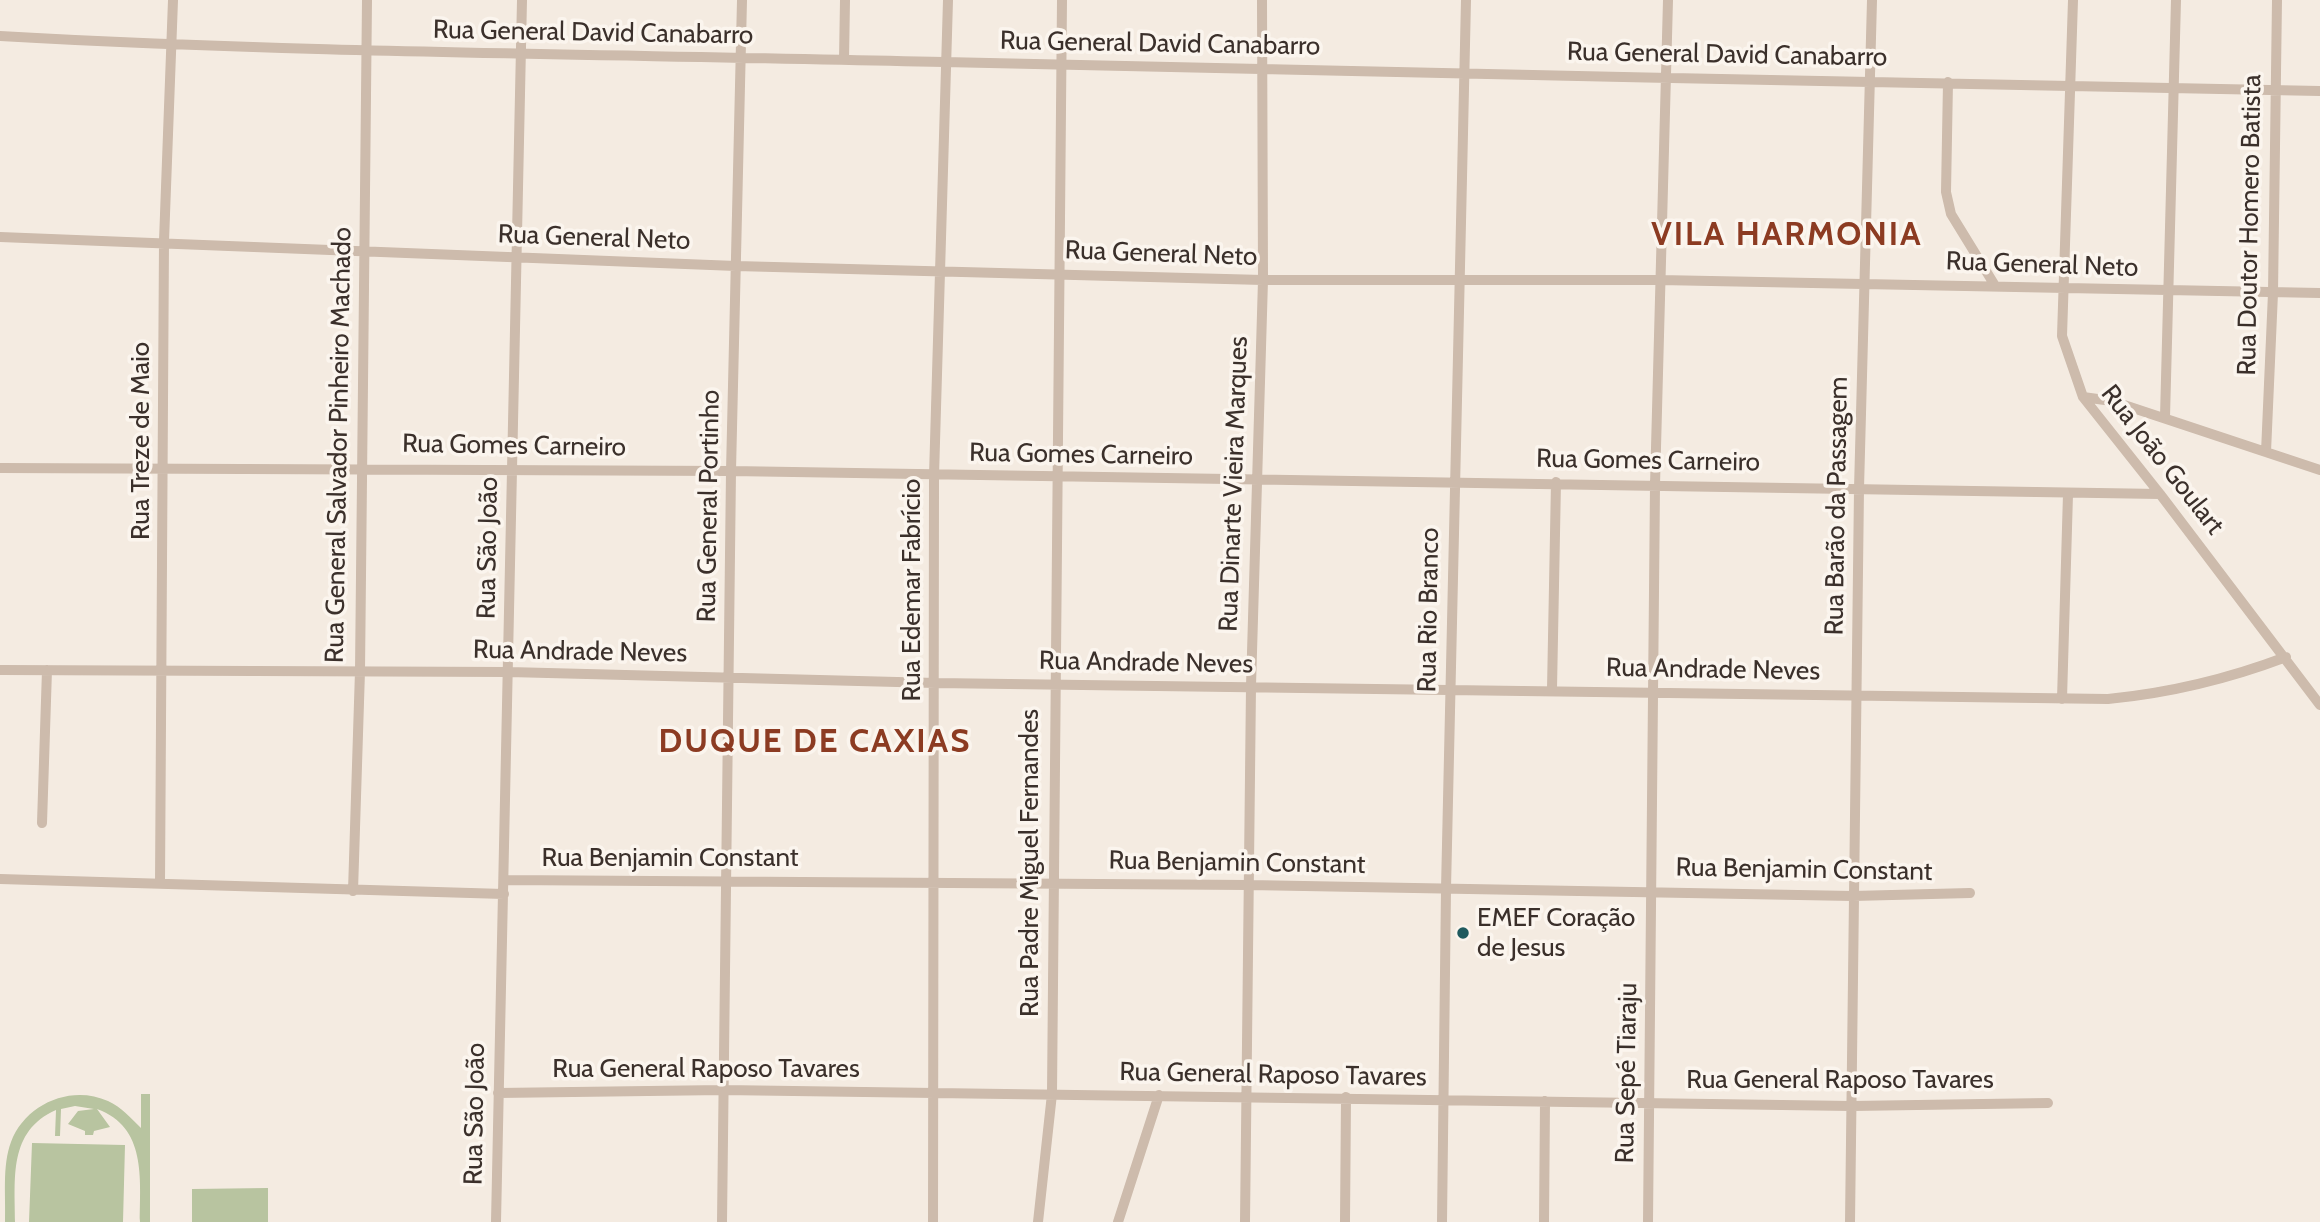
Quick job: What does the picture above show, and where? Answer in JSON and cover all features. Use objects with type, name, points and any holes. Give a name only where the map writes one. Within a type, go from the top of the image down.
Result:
[{"type":"street","name":"Rua Treze de Maio","points":[[160,882],[164,242],[173,0]]},
{"type":"street","name":"Rua General Salvador Pinheiro Machado","points":[[353,891],[359,671],[368,0]]},
{"type":"street","name":"Rua São João","points":[[496,1222],[522,0]]},
{"type":"street","name":"Rua General Portinho","points":[[722,1222],[725,880],[742,0]]},
{"type":"street","points":[[844,60],[845,0]]},
{"type":"street","name":"Rua Edemar Fabrício","points":[[933,1222],[936,683],[934,476],[948,0]]},
{"type":"street","name":"Rua Padre Miguel Fernandes","points":[[1038,1222],[1052,1094],[1062,0]]},
{"type":"street","name":"Rua Dinarte Vieira Marques","points":[[1245,1222],[1251,687],[1263,280],[1262,0]]},
{"type":"street","name":"Rua Rio Branco","points":[[1442,1222],[1446,889],[1466,0]]},
{"type":"street","name":"Rua Sepé Tiaraju","points":[[1647,1222],[1655,485],[1668,0]]},
{"type":"street","name":"Rua Barão da Passagem","points":[[1850,1222],[1859,489],[1872,0]]},
{"type":"street","name":"Rua João Goulart","points":[[2073,0],[2062,336],[2083,397],[2286,657],[2320,705]]},
{"type":"street","points":[[2165,417],[2176,0]]},
{"type":"street","name":"Rua Doutor Homero Batista","points":[[2266,452],[2273,293],[2277,0]]},
{"type":"street","name":"Rua General David Canabarro","points":[[0,36],[172,46],[520,56],[1262,68],[2320,91]]},
{"type":"street","points":[[1948,82],[1946,192],[1951,214],[1994,284]]},
{"type":"street","name":"Rua General Neto","points":[[0,237],[736,267],[1263,280],[1660,280],[1994,284],[2170,292],[2320,293]]},
{"type":"street","points":[[2083,397],[2112,401],[2165,417],[2320,470]]},
{"type":"street","name":"Rua Gomes Carneiro","points":[[0,468],[164,470],[362,467],[732,471],[1257,481],[1456,480],[2160,494]]},
{"type":"street","points":[[1552,689],[1556,482]]},
{"type":"street","points":[[2062,699],[2068,494]]},
{"type":"street","name":"Rua Andrade Neves","points":[[0,670],[509,672],[936,683],[1552,689],[2062,699],[2152,695],[2211,683],[2286,657]]},
{"type":"street","points":[[42,823],[47,670]]},
{"type":"street","points":[[0,880],[160,882],[353,891],[504,894]]},
{"type":"street","name":"Rua Benjamin Constant","points":[[504,880],[1249,885],[1652,890],[1853,896],[1970,893]]},
{"type":"street","name":"Rua General Raposo Tavares","points":[[498,1093],[723,1090],[1852,1106],[2048,1103]]},
{"type":"street","points":[[1118,1222],[1159,1096]]},
{"type":"street","points":[[1345,1222],[1346,1097]]},
{"type":"street","points":[[1544,1222],[1545,1101]]},
{"type":"green space","points":[[141,1094],[150,1094],[150,1222],[140,1222],[140,1172],[133,1141],[125,1128],[113,1117],[97,1109],[110,1127],[94,1131],[93,1135],[85,1135],[85,1131],[68,1124],[78,1111],[94,1109],[75,1106],[61,1109],[60,1136],[55,1136],[56,1110],[40,1119],[29,1130],[22,1143],[15,1173],[15,1222],[5,1222],[5,1171],[8,1151],[27,1117],[38,1108],[65,1096],[94,1096],[113,1103],[141,1128]]},
{"type":"green space","points":[[32,1143],[125,1145],[123,1222],[29,1222]]},
{"type":"green space","points":[[268,1188],[268,1222],[192,1222],[192,1189]]},
{"type":"place","name":"EMEF Coração de Jesus","points":[[1463,933]]},
{"type":"district","name":"VILA HARMONIA","points":[[1787,235]]},
{"type":"district","name":"DUQUE DE CAXIAS","points":[[815,742]]}]
